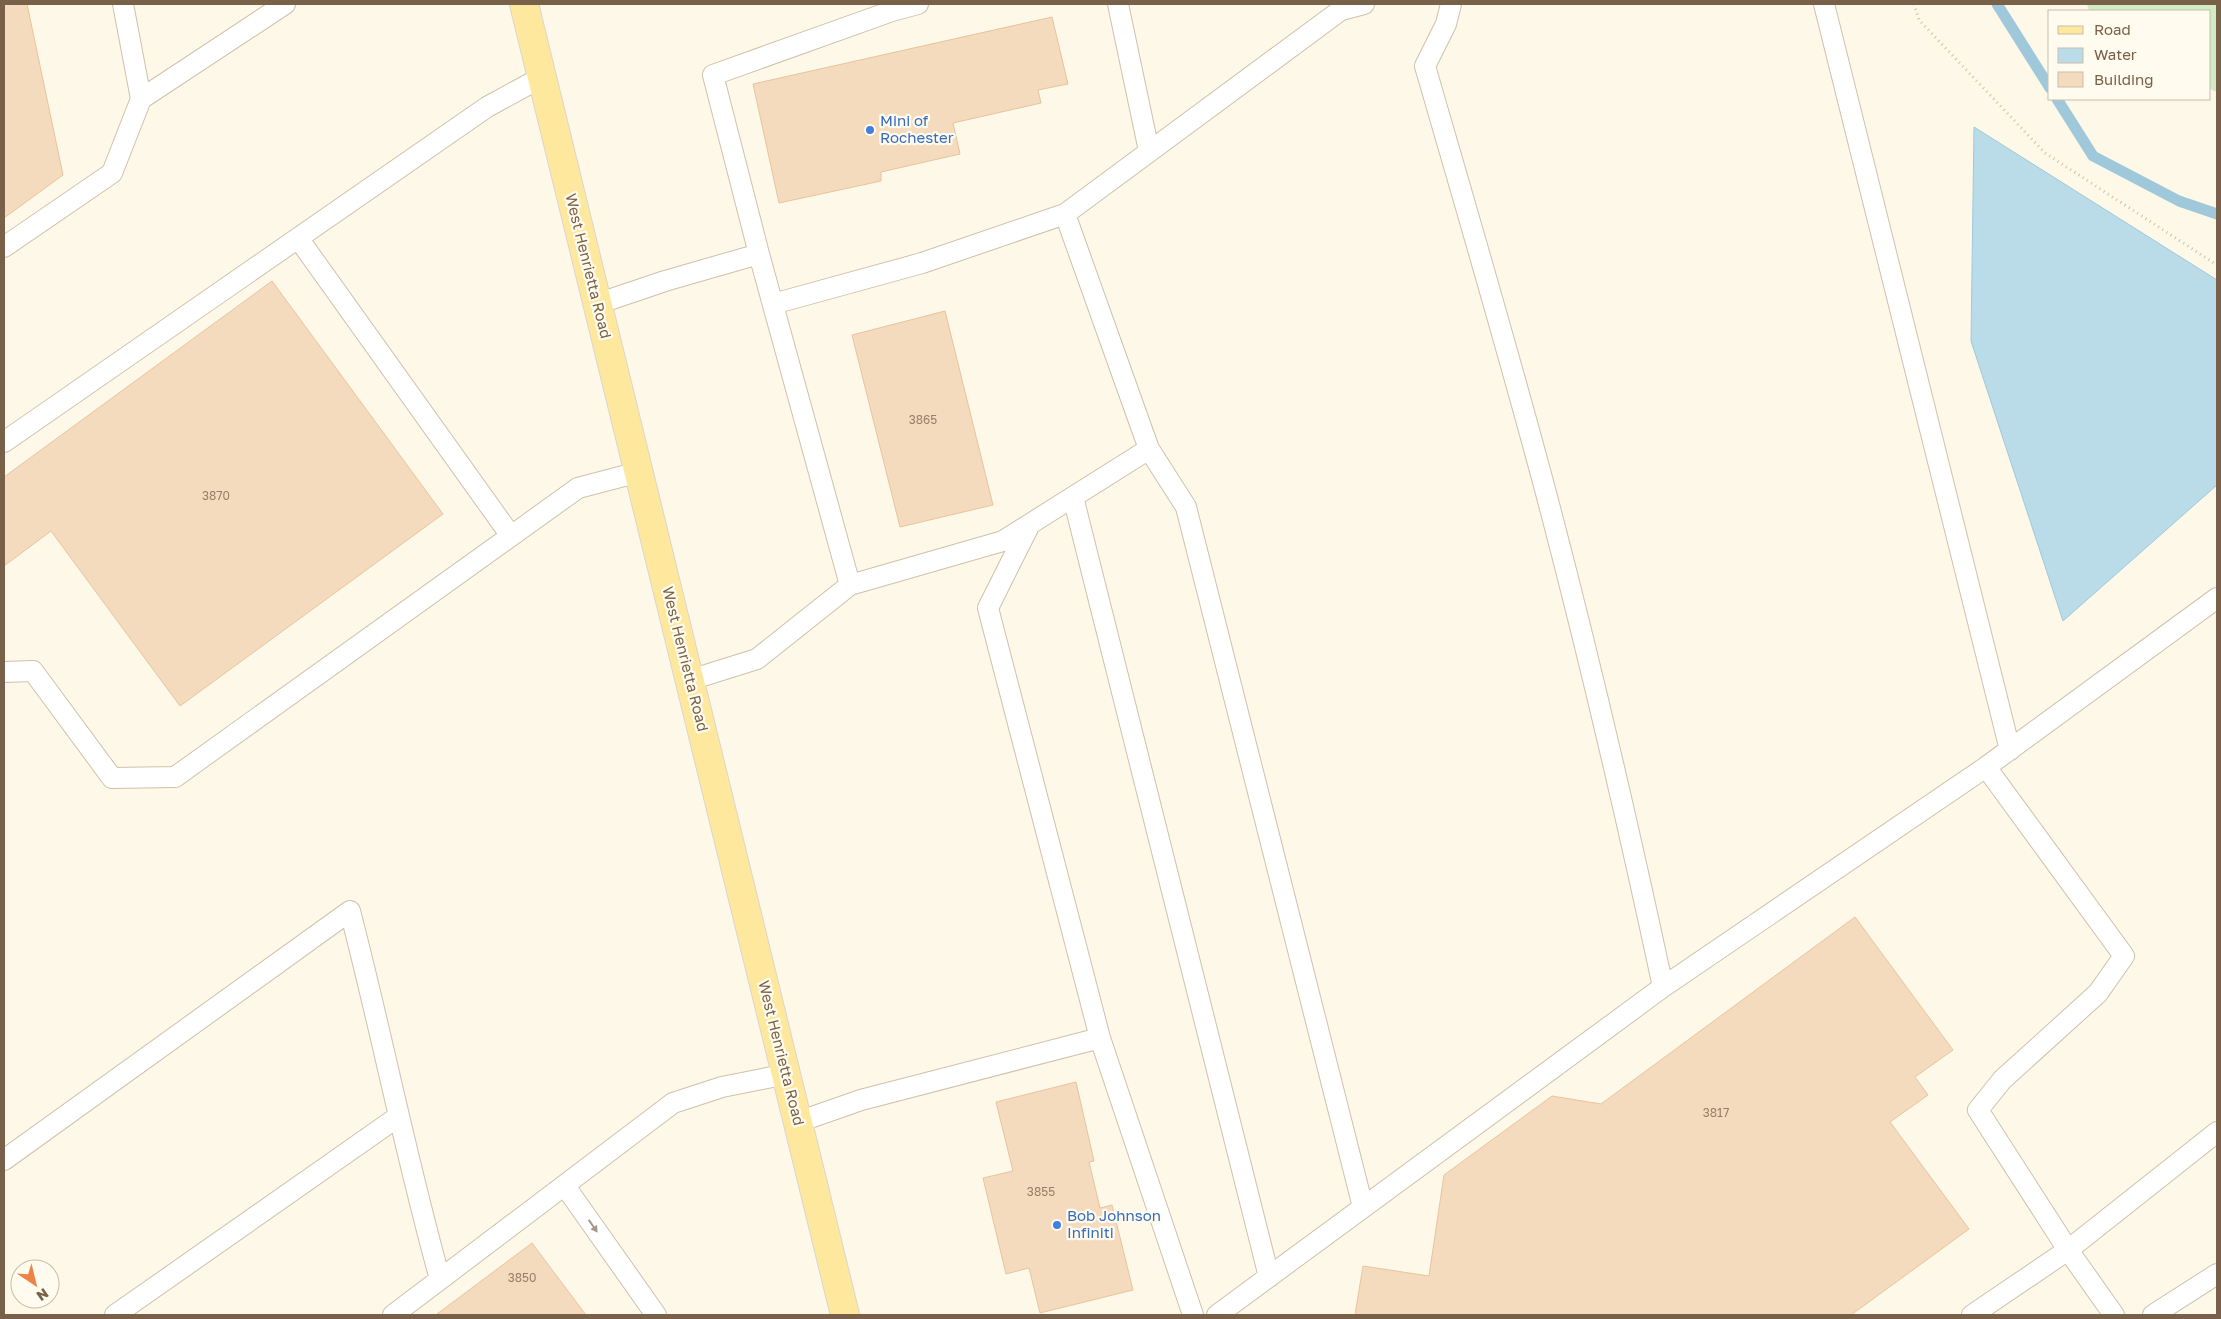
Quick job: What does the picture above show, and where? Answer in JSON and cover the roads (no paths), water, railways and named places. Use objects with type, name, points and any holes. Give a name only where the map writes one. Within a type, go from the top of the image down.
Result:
[{"type":"main road","name":"West Henrietta Road","points":[[524,4],[845,1315]]},
{"type":"lane","points":[[4,247],[112,173],[141,99],[124,4]]},
{"type":"lane","points":[[141,99],[285,4]]},
{"type":"lane","points":[[850,585],[759,254],[713,75],[882,14],[918,4]]},
{"type":"lane","points":[[1118,4],[1149,151]]},
{"type":"lane","points":[[773,304],[922,263],[1066,214],[1341,10],[1364,4]]},
{"type":"lane","points":[[1451,4],[1446,24],[1425,66],[1498,319],[1551,513],[1634,849],[1663,987]]},
{"type":"lane","points":[[1824,4],[2010,750]]},
{"type":"lane","points":[[4,442],[487,106],[542,77]]},
{"type":"lane","points":[[1066,214],[1148,449],[1186,507],[1363,1207]]},
{"type":"lane","points":[[298,238],[511,536]]},
{"type":"lane","points":[[597,304],[665,281],[759,254]]},
{"type":"lane","points":[[690,680],[757,659],[850,585],[1004,541],[1148,449]]},
{"type":"lane","points":[[4,672],[33,672],[112,778],[175,777],[578,488],[639,472]]},
{"type":"lane","points":[[1073,497],[1269,1277]]},
{"type":"lane","points":[[1030,524],[988,608],[1100,1038],[1193,1315]]},
{"type":"lane","points":[[1217,1315],[1663,987],[1986,767],[2217,598]]},
{"type":"lane","points":[[1986,767],[2124,956],[2098,993],[2002,1080],[1978,1110],[2068,1250],[2114,1315]]},
{"type":"lane","points":[[4,1160],[350,911],[374,1002],[422,1213],[440,1279]]},
{"type":"lane","points":[[798,1122],[861,1100],[1100,1038]]},
{"type":"lane","points":[[393,1315],[673,1103],[722,1087],[786,1074]]},
{"type":"lane","points":[[115,1315],[399,1116]]},
{"type":"lane","points":[[1972,1315],[2068,1250],[2217,1132]]},
{"type":"lane","points":[[565,1186],[656,1315]]},
{"type":"lane","points":[[2153,1315],[2217,1274]]},
{"type":"water","points":[[1974,127],[2217,280],[2217,485],[2063,621],[1971,341]]},
{"type":"waterway","points":[[1997,4],[2048,85]]},
{"type":"waterway","points":[[2058,100],[2093,156],[2179,201],[2217,214]]},
{"type":"place","name":"Mini of Rochester","points":[[870,130]]},
{"type":"place","name":"Bob Johnson Infiniti","points":[[1057,1225]]}]
